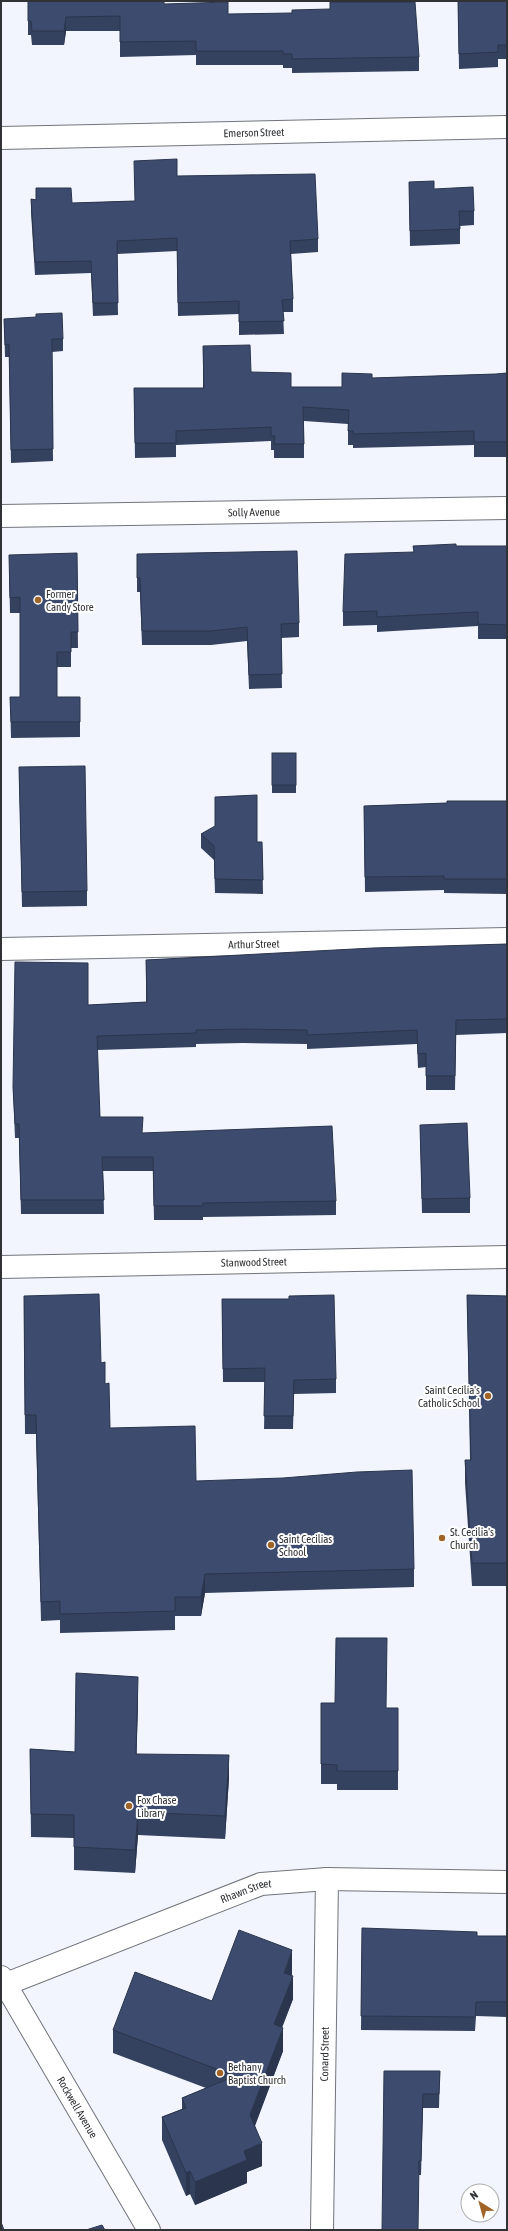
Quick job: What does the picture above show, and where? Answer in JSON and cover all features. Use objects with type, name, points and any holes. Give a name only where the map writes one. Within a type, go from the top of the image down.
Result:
[{"type":"street","name":"Emerson Street","points":[[1,138],[507,127]]},
{"type":"street","name":"Solly Avenue","points":[[1,516],[507,508]]},
{"type":"street","name":"Arthur Street","points":[[1,949],[507,939]]},
{"type":"street","name":"Stanwood Street","points":[[1,1267],[507,1257]]},
{"type":"street","name":"Rhawn Street","points":[[2,1983],[261,1884],[327,1879],[507,1882]]},
{"type":"street","name":"Conard Street","points":[[322,2230],[327,1879]]},
{"type":"street","name":"Rockwell Avenue","points":[[2,1983],[149,2230]]},
{"type":"building","points":[[28,1],[164,1],[164,4],[228,2],[228,14],[292,13],[292,10],[330,9],[330,2],[415,2],[419,57],[292,59],[292,54],[283,54],[283,51],[196,51],[196,41],[120,42],[120,16],[66,17],[64,31],[32,31],[31,21],[28,21]]},
{"type":"building","points":[[458,1],[507,1],[507,45],[498,45],[498,52],[459,54]]},
{"type":"building","points":[[177,159],[177,176],[315,174],[318,239],[290,241],[293,299],[282,300],[284,321],[239,322],[239,301],[178,303],[177,238],[117,241],[118,303],[93,303],[91,261],[35,262],[31,199],[36,200],[36,188],[71,188],[72,203],[135,201],[134,161]]},
{"type":"building","points":[[434,181],[434,189],[473,187],[474,211],[459,211],[460,229],[410,231],[409,182]]},
{"type":"building","points":[[62,313],[63,339],[52,339],[53,449],[11,450],[9,344],[5,345],[4,319],[36,317],[36,314]]},
{"type":"building","points":[[250,345],[251,372],[291,373],[291,387],[342,387],[342,373],[372,374],[372,378],[507,373],[507,442],[474,442],[474,431],[353,434],[353,431],[348,431],[349,410],[303,407],[304,444],[274,444],[275,436],[271,436],[271,427],[176,431],[176,443],[135,443],[134,388],[204,388],[203,346]]},
{"type":"building","points":[[456,544],[456,546],[507,546],[507,625],[478,624],[478,612],[377,617],[377,611],[343,612],[345,554],[414,552],[413,546]]},
{"type":"building","points":[[297,551],[299,623],[281,624],[282,674],[249,675],[247,627],[211,631],[142,631],[140,578],[137,578],[137,554]]},
{"type":"building","points":[[77,553],[78,632],[71,632],[71,652],[57,652],[57,697],[80,697],[80,722],[11,722],[10,697],[20,697],[20,597],[10,598],[9,555]]},
{"type":"building","points":[[272,753],[296,753],[296,785],[272,785]]},
{"type":"building","points":[[85,766],[87,891],[22,892],[19,767]]},
{"type":"building","points":[[257,795],[257,842],[262,842],[263,880],[215,879],[214,846],[201,834],[215,826],[215,797]]},
{"type":"building","points":[[447,801],[507,801],[507,879],[444,879],[444,876],[365,877],[364,806],[447,803]]},
{"type":"building","points":[[507,944],[507,1019],[456,1020],[455,1076],[426,1076],[426,1053],[418,1054],[417,1030],[307,1035],[307,1030],[243,1029],[196,1030],[196,1033],[97,1036],[100,1117],[143,1117],[142,1133],[332,1126],[336,1201],[203,1203],[203,1206],[154,1206],[153,1157],[102,1157],[104,1200],[21,1200],[19,1124],[15,1124],[13,1087],[15,962],[88,963],[88,1005],[147,1002],[146,960],[373,948]]},
{"type":"building","points":[[467,1123],[470,1198],[422,1199],[420,1125]]},
{"type":"building","points":[[99,1294],[101,1363],[105,1362],[105,1384],[109,1383],[110,1428],[195,1426],[196,1481],[283,1478],[357,1472],[412,1470],[414,1569],[205,1574],[201,1597],[175,1597],[175,1611],[60,1614],[60,1601],[41,1602],[36,1415],[25,1415],[24,1296]]},
{"type":"building","points":[[334,1295],[336,1379],[294,1380],[293,1416],[264,1416],[265,1368],[223,1369],[222,1299],[289,1299],[289,1296]]},
{"type":"building","name":"Saint Cecilia's Catholic School","points":[[467,1295],[507,1296],[507,1563],[472,1563],[465,1460],[471,1460]]},
{"type":"building","points":[[336,1638],[387,1638],[386,1708],[398,1708],[398,1771],[337,1771],[337,1765],[321,1764],[321,1703],[335,1703]]},
{"type":"building","name":"Fox Chase Library","points":[[76,1673],[138,1677],[136,1754],[229,1755],[225,1816],[138,1812],[135,1850],[74,1847],[74,1815],[31,1814],[30,1749],[75,1752]]},
{"type":"building","points":[[362,1928],[477,1932],[477,1936],[507,1936],[507,2002],[476,2002],[475,2017],[361,2016]]},
{"type":"building","name":"Bethany Baptist Church","points":[[239,1930],[292,1950],[284,1973],[293,1976],[274,2024],[283,2028],[250,2115],[262,2143],[244,2151],[247,2160],[195,2182],[190,2171],[186,2173],[162,2117],[186,2108],[182,2098],[235,2076],[113,2030],[135,1972],[212,2001]]},
{"type":"building","points":[[384,2071],[440,2071],[439,2094],[423,2094],[421,2161],[419,2161],[418,2230],[382,2230]]},
{"type":"building","points":[[1,2222],[4,2230],[1,2230]]},
{"type":"building","points":[[102,2225],[105,2230],[86,2230]]},
{"type":"place","name":"Former Candy Store","points":[[38,600]]},
{"type":"place","name":"Saint Cecilia's Catholic School","points":[[488,1396]]},
{"type":"place","name":"St. Cecilia's Church","points":[[442,1538]]},
{"type":"place","name":"Saint Cecilias School","points":[[271,1545]]},
{"type":"place","name":"Fox Chase Library","points":[[129,1806]]},
{"type":"place","name":"Bethany Baptist Church","points":[[220,2073]]}]
